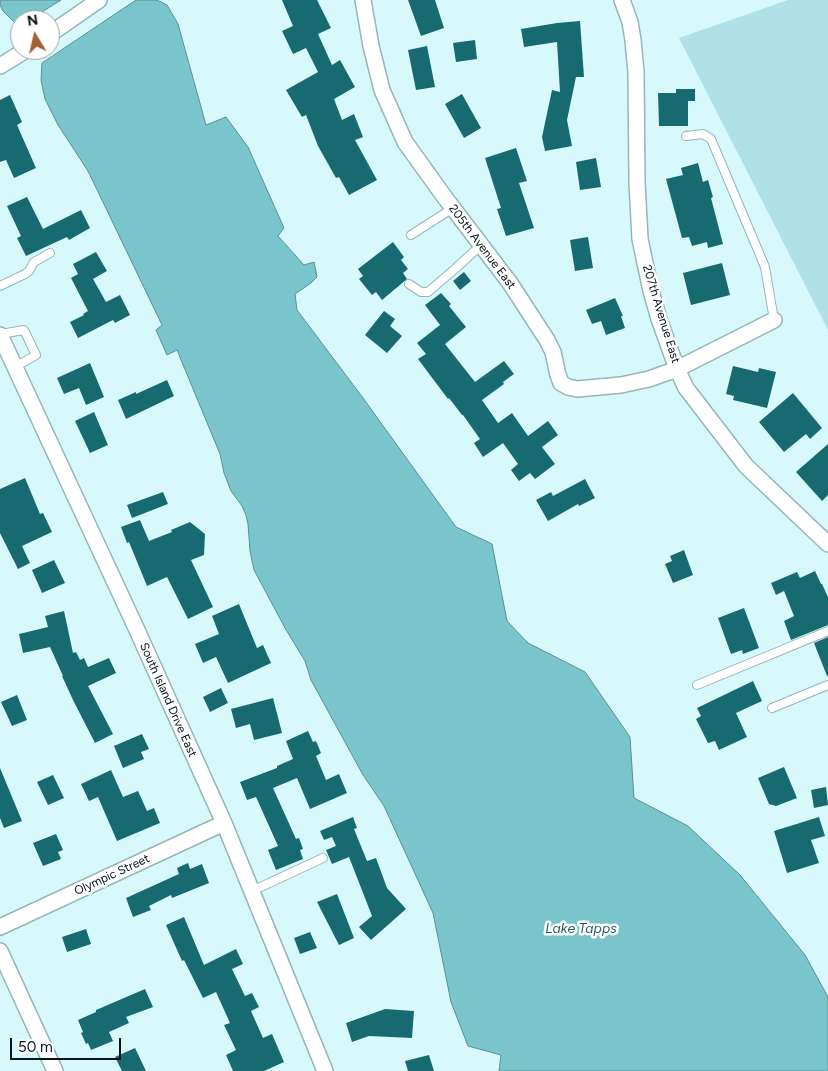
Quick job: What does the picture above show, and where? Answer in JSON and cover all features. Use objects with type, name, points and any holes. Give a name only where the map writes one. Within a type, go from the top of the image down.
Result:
[{"type":"street","points":[[60,27],[99,0]]},
{"type":"street","name":"205th Avenue East","points":[[363,0],[371,46],[382,90],[405,142],[510,283],[548,340],[561,383],[577,389],[621,385],[649,379],[677,369]]},
{"type":"street","name":"207th Avenue East","points":[[622,0],[630,22],[636,72],[636,182],[640,239],[651,291],[677,369],[686,388],[746,466],[828,544]]},
{"type":"street","points":[[677,369],[774,320]]},
{"type":"street","name":"South Island Drive East","points":[[0,335],[224,823],[325,1071]]},
{"type":"street","name":"Olympic Street","points":[[0,927],[224,823]]},
{"type":"street","points":[[0,951],[54,1071]]},
{"type":"lane","points":[[686,136],[703,134],[711,139],[766,267],[774,320]]},
{"type":"lane","points":[[411,234],[453,208]]},
{"type":"lane","points":[[409,284],[421,292],[428,292],[481,245]]},
{"type":"lane","points":[[0,286],[25,274],[34,262],[50,253]]},
{"type":"lane","points":[[0,335],[24,330],[36,355],[15,367]]},
{"type":"lane","points":[[697,685],[828,631]]},
{"type":"lane","points":[[772,708],[828,685]]},
{"type":"lane","points":[[252,891],[323,858]]},
{"type":"shaded area","points":[[788,0],[828,0],[828,330],[679,38]]},
{"type":"water","points":[[0,0],[61,0],[45,10],[10,10],[10,18],[0,5]]},
{"type":"water","name":"Lake Tapps","points":[[136,0],[157,0],[167,5],[178,24],[206,125],[226,117],[248,147],[284,228],[278,236],[304,265],[314,262],[317,277],[295,294],[297,310],[456,527],[492,544],[507,621],[528,643],[585,672],[630,737],[634,798],[688,826],[740,875],[805,955],[828,997],[828,1071],[499,1071],[501,1055],[468,1046],[451,1002],[433,913],[384,806],[363,775],[311,680],[305,661],[254,570],[246,515],[231,491],[224,473],[220,454],[177,350],[167,355],[156,330],[162,325],[88,171],[58,125],[45,99],[41,80],[42,63],[46,60],[60,60],[60,51]]},
{"type":"building","points":[[282,0],[317,0],[331,28],[318,34],[332,65],[340,60],[355,87],[334,99],[342,120],[354,114],[363,137],[355,140],[377,180],[349,195],[339,177],[336,178],[318,146],[306,115],[302,117],[286,90],[318,72],[306,48],[293,54],[282,31],[293,26]]},
{"type":"building","points":[[408,0],[435,0],[444,28],[421,36]]},
{"type":"building","points":[[580,21],[584,77],[576,77],[567,120],[572,146],[545,151],[542,137],[552,90],[560,92],[557,42],[524,47],[521,29]]},
{"type":"building","points":[[475,40],[477,59],[456,62],[453,43]]},
{"type":"building","points":[[427,46],[435,87],[416,90],[408,50]]},
{"type":"building","points":[[676,89],[695,89],[695,101],[688,101],[688,126],[659,126],[658,93],[676,93]]},
{"type":"building","points":[[462,94],[481,128],[464,138],[445,104]]},
{"type":"building","points":[[10,95],[22,122],[17,125],[36,168],[14,178],[6,160],[0,162],[0,100]]},
{"type":"building","points":[[516,148],[527,181],[519,183],[534,228],[506,236],[497,209],[501,208],[485,158]]},
{"type":"building","points":[[596,158],[601,187],[580,190],[576,162]]},
{"type":"building","points":[[698,163],[703,182],[708,180],[723,244],[708,248],[707,242],[692,246],[689,237],[682,238],[666,179],[683,175],[681,168]]},
{"type":"building","points":[[27,197],[43,229],[81,210],[90,228],[69,240],[67,237],[26,256],[17,238],[21,236],[7,206]]},
{"type":"building","points":[[588,237],[593,268],[575,271],[570,240]]},
{"type":"building","points":[[393,242],[404,257],[401,260],[408,269],[403,273],[407,279],[382,300],[376,292],[372,295],[359,279],[363,276],[358,269]]},
{"type":"building","points":[[96,252],[107,271],[93,279],[106,302],[120,295],[130,315],[115,323],[113,320],[78,338],[70,322],[88,311],[71,278],[78,274],[73,264]]},
{"type":"building","points":[[722,263],[730,295],[691,305],[683,273]]},
{"type":"building","points":[[464,272],[471,281],[460,290],[453,281]]},
{"type":"building","points":[[441,293],[451,304],[449,306],[466,327],[445,344],[475,382],[504,361],[514,374],[482,400],[498,423],[512,413],[528,436],[548,421],[558,435],[542,447],[555,464],[535,479],[530,473],[519,481],[511,470],[518,464],[503,443],[483,457],[474,443],[480,439],[418,359],[426,354],[417,343],[440,325],[425,305]]},
{"type":"building","points":[[615,298],[623,316],[621,316],[625,328],[606,335],[601,321],[592,324],[586,310]]},
{"type":"building","points":[[384,311],[395,319],[390,326],[402,336],[387,353],[365,335]]},
{"type":"building","points":[[90,363],[104,397],[86,405],[79,388],[64,394],[57,378]]},
{"type":"building","points":[[733,366],[758,372],[759,368],[776,372],[767,408],[733,400],[734,396],[726,394]]},
{"type":"building","points":[[167,380],[174,396],[126,419],[118,400]]},
{"type":"building","points":[[793,393],[822,428],[810,439],[806,434],[784,452],[759,422]]},
{"type":"building","points":[[94,412],[108,445],[90,453],[75,421]]},
{"type":"building","points":[[828,444],[828,495],[822,501],[796,472]]},
{"type":"building","points":[[25,478],[40,514],[43,513],[52,532],[22,546],[30,563],[18,569],[0,533],[0,489]]},
{"type":"building","points":[[585,479],[595,498],[579,506],[578,504],[548,521],[536,500],[551,492],[553,496]]},
{"type":"building","points":[[163,492],[168,504],[132,518],[127,505]]},
{"type":"building","points":[[140,520],[149,541],[172,532],[171,530],[190,522],[205,534],[204,555],[191,560],[213,607],[188,619],[167,577],[147,586],[121,527]]},
{"type":"building","points":[[684,550],[693,575],[673,583],[665,564],[672,561],[670,556]]},
{"type":"building","points":[[54,560],[65,583],[42,593],[32,570]]},
{"type":"building","points":[[815,571],[828,597],[828,625],[791,640],[784,621],[794,616],[784,591],[776,595],[771,583],[797,572],[800,578]]},
{"type":"building","points":[[239,604],[257,648],[263,645],[271,663],[228,683],[216,657],[203,663],[195,644],[219,634],[212,616]]},
{"type":"building","points":[[744,608],[759,648],[743,654],[742,650],[731,654],[718,618]]},
{"type":"building","points":[[64,611],[73,653],[76,652],[80,660],[84,658],[88,667],[109,658],[116,673],[88,686],[113,734],[95,743],[73,700],[50,647],[23,653],[19,634],[48,627],[45,616]]},
{"type":"building","points":[[828,637],[828,676],[827,676],[814,643]]},
{"type":"building","points":[[753,681],[762,701],[736,713],[747,737],[719,750],[715,741],[708,743],[696,719],[701,716],[697,708]]},
{"type":"building","points":[[221,688],[228,703],[210,712],[203,697]]},
{"type":"building","points":[[17,695],[27,720],[12,726],[1,702]]},
{"type":"building","points":[[273,698],[282,733],[254,740],[250,724],[236,728],[231,709]]},
{"type":"building","points":[[308,731],[313,742],[316,741],[321,753],[316,756],[326,780],[339,774],[347,793],[310,809],[297,778],[273,788],[296,839],[299,838],[303,849],[300,850],[303,859],[276,870],[268,850],[278,846],[256,797],[247,800],[240,782],[277,768],[277,766],[293,759],[286,741]]},
{"type":"building","points":[[142,734],[149,749],[141,752],[144,759],[123,768],[114,746]]},
{"type":"building","points":[[784,767],[797,798],[776,806],[769,804],[758,778]]},
{"type":"building","points":[[0,768],[22,821],[4,828],[0,818]]},
{"type":"building","points":[[111,770],[123,797],[138,791],[147,811],[154,808],[160,823],[117,841],[98,797],[89,801],[81,784]]},
{"type":"building","points":[[53,775],[64,798],[48,805],[37,782]]},
{"type":"building","points":[[826,787],[828,805],[814,808],[811,790]]},
{"type":"building","points":[[353,817],[357,828],[354,829],[367,861],[376,858],[387,888],[406,909],[371,940],[359,927],[372,916],[349,857],[332,864],[326,850],[336,846],[332,837],[324,840],[320,831]]},
{"type":"building","points":[[819,817],[825,836],[811,840],[819,863],[787,873],[774,831]]},
{"type":"building","points":[[56,834],[63,850],[58,852],[61,859],[43,866],[33,843]]},
{"type":"building","points":[[188,863],[190,869],[202,864],[209,883],[172,898],[171,895],[149,906],[151,910],[133,917],[126,898],[179,874],[177,868]]},
{"type":"building","points":[[337,894],[354,938],[339,945],[317,902]]},
{"type":"building","points":[[184,917],[204,965],[236,949],[243,964],[232,969],[245,996],[252,993],[259,1007],[251,1011],[263,1038],[272,1034],[284,1062],[264,1071],[233,1071],[226,1055],[236,1050],[224,1025],[230,1023],[216,992],[203,998],[184,960],[182,961],[166,925]]},
{"type":"building","points":[[86,929],[91,944],[67,952],[62,937]]},
{"type":"building","points":[[310,932],[317,948],[300,954],[294,938]]},
{"type":"building","points":[[145,989],[153,1007],[126,1017],[129,1023],[109,1032],[113,1041],[91,1050],[81,1033],[83,1032],[78,1020],[96,1012],[96,1010]]},
{"type":"building","points":[[385,1009],[414,1011],[412,1038],[369,1036],[352,1042],[346,1023]]},
{"type":"building","points":[[135,1048],[146,1071],[122,1071],[115,1057]]},
{"type":"building","points":[[429,1055],[434,1071],[408,1071],[405,1061]]}]
